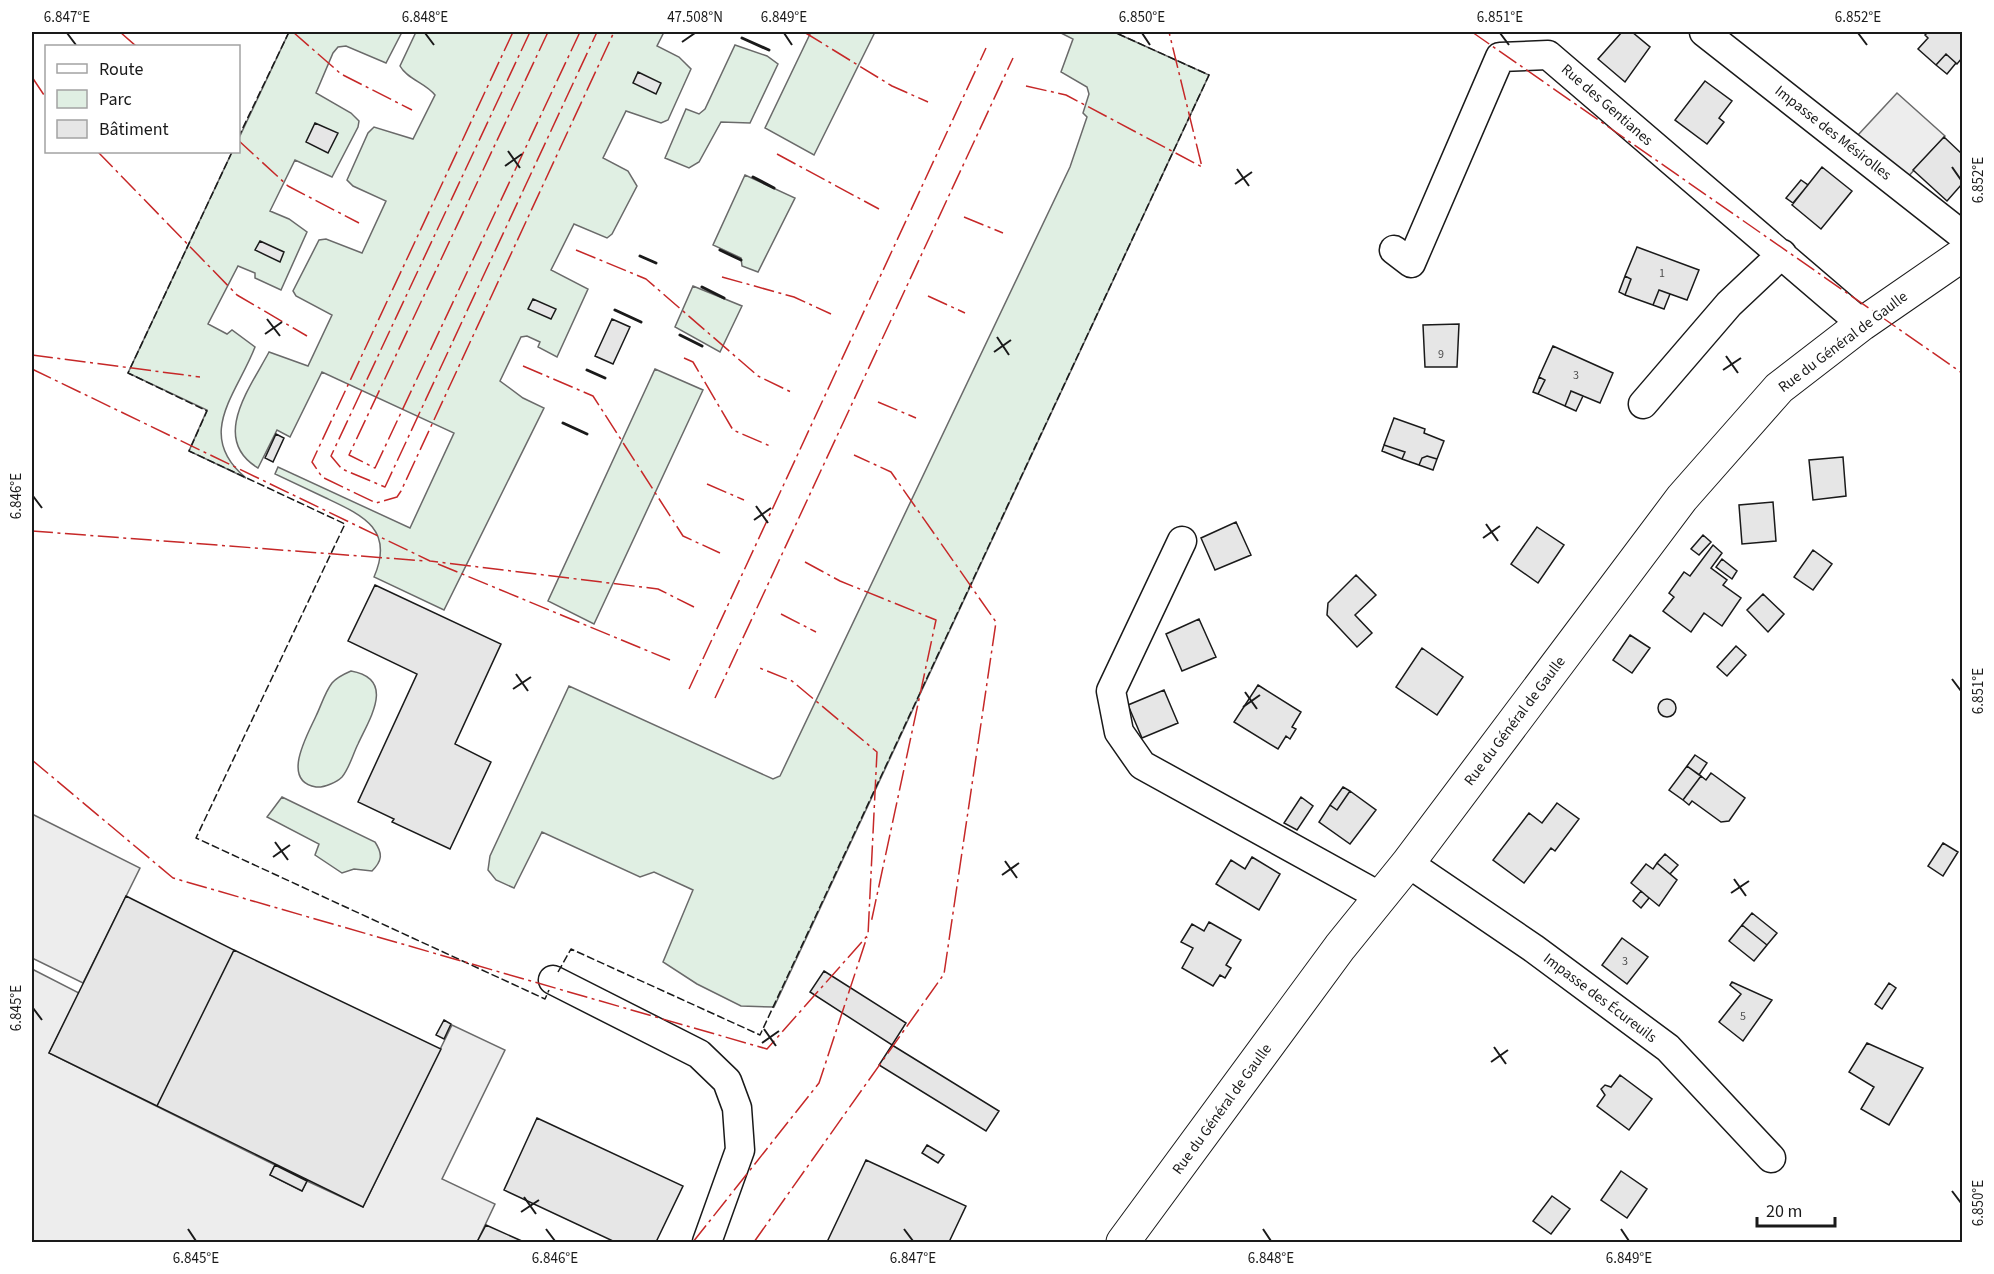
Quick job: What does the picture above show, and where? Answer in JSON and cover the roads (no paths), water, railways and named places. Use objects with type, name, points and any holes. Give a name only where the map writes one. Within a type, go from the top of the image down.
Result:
[{"type":"main road","name":"Rue du Général de Gaulle","points":[[1123,1242],[1340,947],[1408,863],[1682,498],[1779,388],[1862,324],[1962,255]]},
{"type":"street","name":"Impasse des Mésirolles","points":[[1704,32],[1962,235]]},
{"type":"street","name":"Rue des Gentianes","points":[[1394,250],[1411,263],[1500,57],[1548,55],[1862,324]]},
{"type":"street","points":[[1643,404],[1729,304],[1782,254]]},
{"type":"street","points":[[1182,542],[1111,691],[1119,732],[1142,765],[1381,897]]},
{"type":"street","name":"Impasse des Écureuils","points":[[1408,863],[1533,948],[1668,1048],[1771,1158]]},
{"type":"street","points":[[554,980],[699,1054],[727,1081],[737,1108],[740,1150],[707,1242]]}]
